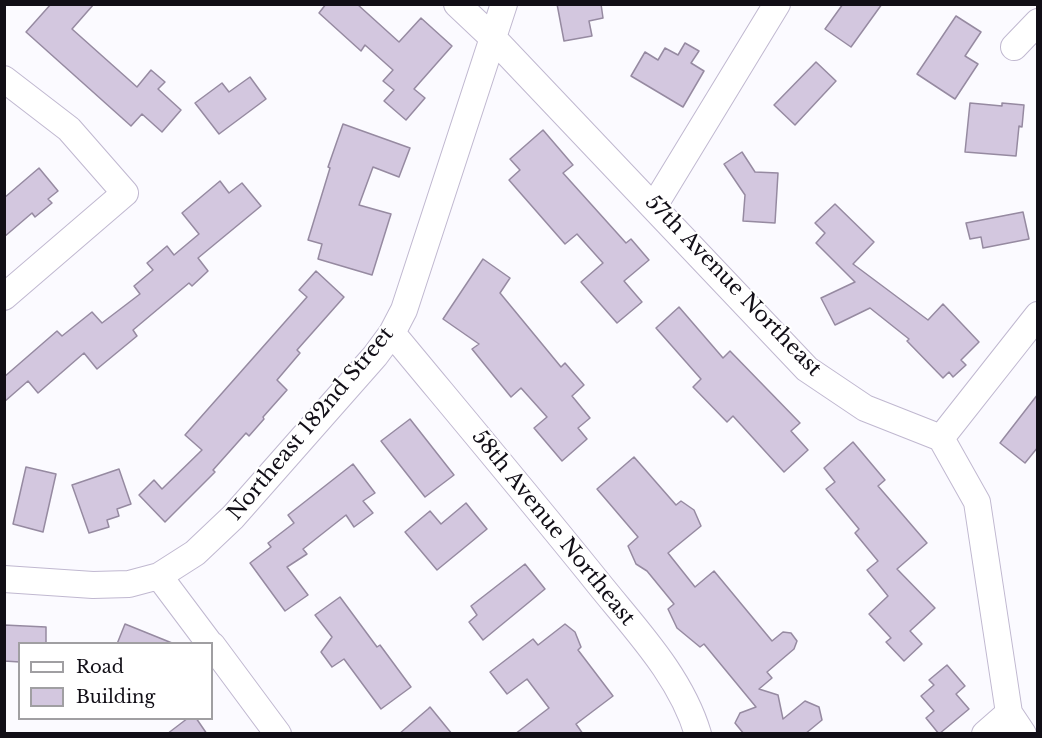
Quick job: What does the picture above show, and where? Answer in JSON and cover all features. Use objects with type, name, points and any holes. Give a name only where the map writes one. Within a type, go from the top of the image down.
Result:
[{"type":"street","name":"57th Avenue Northeast","points":[[457,4],[493,38],[807,369],[865,408],[941,438]]},
{"type":"street","name":"Northeast 182nd Street","points":[[4,579],[93,585],[129,584],[159,576],[195,553],[233,517],[375,356],[392,333],[407,300],[504,4]]},
{"type":"street","points":[[654,206],[777,4]]},
{"type":"street","points":[[1014,47],[1038,22]]},
{"type":"street","points":[[4,79],[69,129],[125,193],[4,297]]},
{"type":"street","points":[[985,734],[1016,723],[977,502],[941,438],[1038,315]]},
{"type":"street","name":"58th Avenue Northeast","points":[[392,333],[528,496],[665,668],[686,701],[698,734]]},
{"type":"street","points":[[159,576],[209,642]]},
{"type":"street","points":[[213,647],[278,734]]},
{"type":"building","points":[[51,4],[94,4],[72,29],[137,87],[151,70],[165,82],[158,89],[181,110],[162,132],[142,114],[131,126],[26,32]]},
{"type":"building","points":[[326,4],[357,4],[399,42],[421,18],[452,46],[414,89],[425,98],[406,120],[384,101],[394,90],[383,81],[393,70],[365,45],[361,51],[319,13]]},
{"type":"building","points":[[557,4],[601,4],[603,18],[589,21],[592,36],[564,41]]},
{"type":"building","points":[[843,4],[882,4],[851,47],[825,29]]},
{"type":"building","points":[[956,16],[981,32],[965,56],[978,64],[955,99],[917,74]]},
{"type":"building","points":[[685,43],[699,51],[691,63],[704,71],[683,107],[631,76],[645,52],[658,60],[665,48],[678,55]]},
{"type":"building","points":[[816,62],[836,81],[795,125],[774,105]]},
{"type":"building","points":[[250,77],[266,99],[219,134],[195,103],[222,83],[229,92]]},
{"type":"building","points":[[970,103],[1002,106],[1002,103],[1024,105],[1016,156],[965,152]]},
{"type":"building","points":[[343,124],[410,148],[399,177],[373,167],[359,205],[391,214],[372,275],[318,259],[322,244],[308,240],[330,168],[328,167]]},
{"type":"building","points":[[543,130],[573,165],[563,173],[626,243],[631,239],[649,260],[624,281],[642,302],[617,323],[581,282],[603,263],[577,234],[565,244],[509,180],[520,170],[510,159]]},
{"type":"building","points":[[742,152],[755,172],[778,173],[775,223],[743,221],[745,195],[724,164]]},
{"type":"building","points":[[39,168],[58,191],[48,199],[52,203],[35,217],[32,213],[4,237],[4,198]]},
{"type":"building","points":[[220,181],[229,193],[242,183],[261,206],[198,258],[208,271],[192,286],[189,283],[133,330],[137,336],[97,369],[84,353],[38,393],[28,381],[4,402],[4,377],[57,331],[62,336],[92,312],[102,323],[140,294],[134,286],[153,270],[147,263],[167,246],[174,255],[199,234],[182,213]]},
{"type":"building","points":[[835,204],[874,242],[853,264],[928,320],[943,304],[979,342],[961,360],[966,365],[953,377],[949,372],[943,378],[907,341],[909,339],[870,308],[835,325],[821,298],[855,282],[816,243],[825,233],[815,223]]},
{"type":"building","points":[[1023,212],[1029,239],[983,248],[981,237],[970,239],[966,223]]},
{"type":"building","points":[[483,259],[510,278],[500,293],[561,367],[565,363],[584,385],[572,396],[590,418],[578,428],[587,439],[562,461],[534,428],[547,417],[521,388],[511,397],[472,349],[479,344],[443,319]]},
{"type":"building","points":[[316,271],[344,297],[297,350],[300,353],[277,380],[287,390],[263,417],[264,419],[249,436],[246,433],[213,470],[215,472],[165,522],[139,495],[154,480],[162,489],[202,450],[185,435],[307,297],[299,290]]},
{"type":"building","points":[[679,307],[723,358],[730,351],[800,423],[791,431],[808,450],[784,472],[733,416],[727,422],[693,387],[701,379],[656,328]]},
{"type":"building","points":[[1038,394],[1038,447],[1025,463],[1000,443]]},
{"type":"building","points":[[410,419],[454,475],[425,497],[381,441]]},
{"type":"building","points":[[853,442],[885,480],[878,486],[927,543],[897,569],[935,608],[910,631],[922,644],[904,661],[886,642],[891,638],[869,614],[888,596],[867,570],[878,561],[855,533],[859,529],[826,489],[835,482],[824,468]]},
{"type":"building","points":[[634,457],[676,505],[681,501],[694,510],[701,526],[668,553],[695,587],[714,571],[772,641],[783,632],[791,633],[797,641],[794,649],[767,672],[772,678],[759,689],[778,695],[783,719],[805,701],[819,707],[822,720],[805,734],[744,734],[735,723],[740,713],[756,707],[704,644],[700,647],[677,628],[668,609],[674,604],[647,571],[636,564],[628,546],[638,537],[597,489]]},
{"type":"building","points":[[353,464],[375,493],[363,501],[373,513],[354,527],[346,515],[303,549],[307,554],[287,567],[308,595],[285,611],[250,563],[271,547],[268,543],[294,523],[288,515]]},
{"type":"building","points":[[26,467],[56,474],[43,532],[13,524]]},
{"type":"building","points":[[119,469],[131,504],[117,509],[119,516],[107,520],[109,527],[89,533],[72,485]]},
{"type":"building","points":[[466,503],[487,529],[437,570],[405,532],[430,511],[441,524]]},
{"type":"building","points":[[525,564],[545,589],[483,640],[469,622],[477,615],[471,606]]},
{"type":"building","points":[[340,597],[377,647],[380,645],[411,687],[381,709],[344,659],[332,667],[321,652],[332,637],[315,615]]},
{"type":"building","points":[[125,624],[170,642],[118,642]]},
{"type":"building","points":[[565,624],[575,632],[581,647],[578,650],[613,696],[576,724],[583,734],[515,734],[549,708],[527,679],[507,694],[490,672],[533,639],[538,645]]},
{"type":"building","points":[[4,625],[46,627],[46,642],[18,642],[18,662],[4,661]]},
{"type":"building","points":[[947,665],[965,686],[956,694],[969,709],[939,734],[926,718],[934,711],[921,696],[934,685],[929,680]]},
{"type":"building","points":[[430,707],[452,734],[399,734],[428,709]]},
{"type":"building","points":[[185,720],[197,720],[207,734],[167,734]]}]
